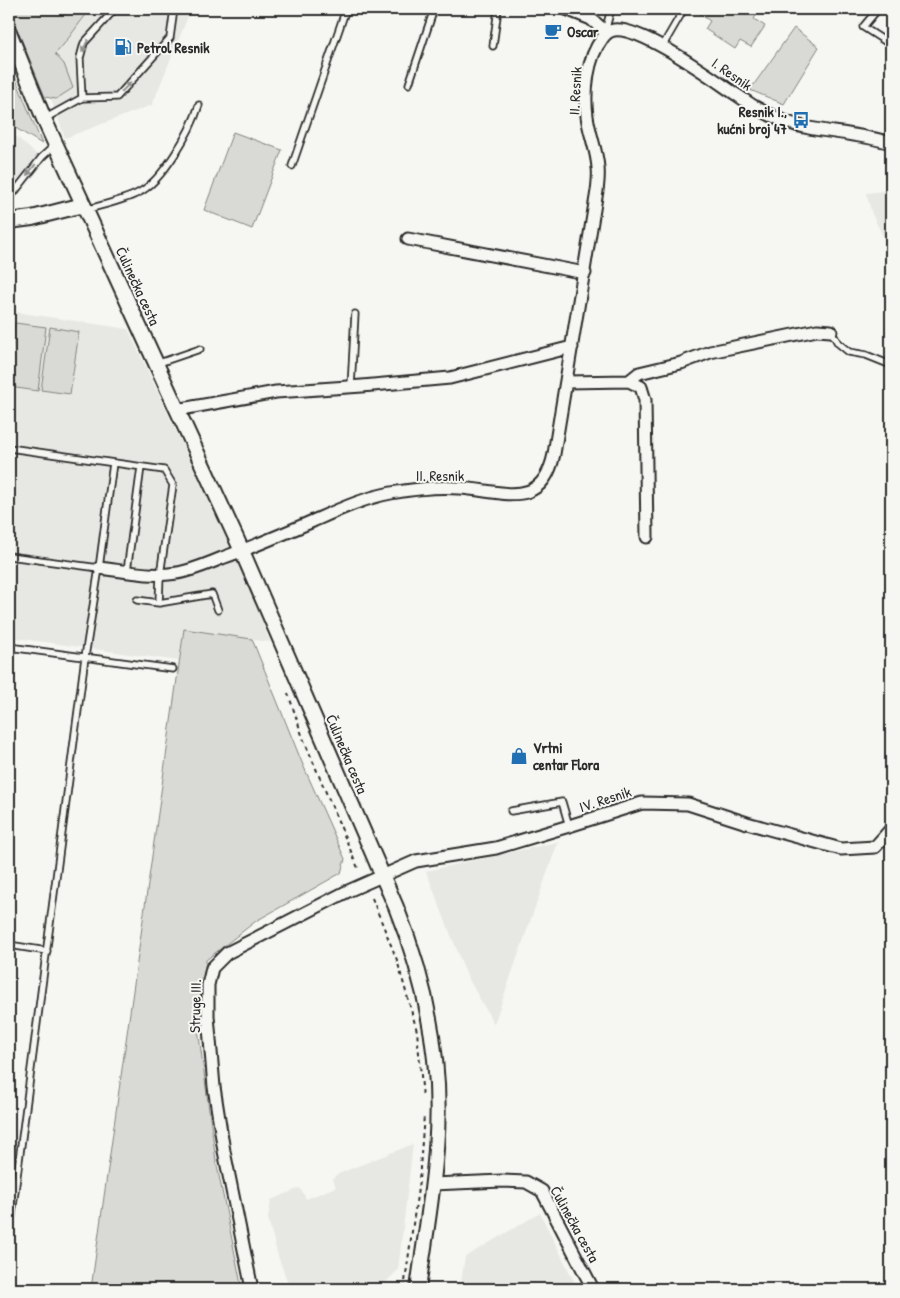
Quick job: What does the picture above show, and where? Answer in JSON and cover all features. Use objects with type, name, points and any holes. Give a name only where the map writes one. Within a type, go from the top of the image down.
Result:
[{"type":"street","points":[[566,9],[591,19],[607,33]]},
{"type":"street","name":"I. Resnik","points":[[607,33],[613,30],[630,32],[662,47],[756,108],[778,119],[808,128],[862,135],[891,143]]},
{"type":"street","name":"Čulinečka cesta","points":[[9,32],[44,119],[242,551],[405,928],[419,970],[431,1026],[436,1075],[436,1149],[418,1289]]},
{"type":"street","name":"II. Resnik","points":[[242,551],[364,500],[386,494],[406,490],[458,488],[508,495],[520,494],[534,489],[550,470],[585,273],[597,191],[598,168],[587,116],[587,93],[593,56],[607,33]]},
{"type":"street","points":[[9,221],[84,207]]},
{"type":"street","points":[[408,239],[585,273]]},
{"type":"street","points":[[629,380],[639,373],[681,363],[710,352],[817,330],[831,331]]},
{"type":"street","points":[[176,410],[276,392],[450,378],[572,348]]},
{"type":"street","points":[[566,382],[629,380],[641,387],[645,400],[647,537]]},
{"type":"street","points":[[100,568],[160,575],[186,572],[242,551]]},
{"type":"street","name":"IV. Resnik","points":[[382,877],[416,861],[496,848],[642,803],[688,804],[747,824],[841,849],[875,848],[891,830]]},
{"type":"street","name":"Struge III.","points":[[252,1289],[224,1151],[214,1087],[208,1016],[208,985],[212,968],[228,953],[348,891],[382,877]]},
{"type":"street","name":"Čulinečka cesta","points":[[432,1184],[502,1181],[526,1182],[542,1191],[593,1289]]},
{"type":"lane","points":[[82,98],[80,58],[84,43],[115,9]]},
{"type":"lane","points":[[44,119],[82,98],[117,97],[170,38],[174,9]]},
{"type":"lane","points":[[292,166],[346,9]]},
{"type":"lane","points":[[409,84],[434,9]]},
{"type":"lane","points":[[493,46],[498,9]]},
{"type":"lane","points":[[607,33],[607,24],[612,9]]},
{"type":"lane","points":[[662,47],[684,9]]},
{"type":"lane","points":[[878,9],[863,27],[891,45]]},
{"type":"lane","points":[[84,207],[138,193],[157,178],[194,122],[199,105]]},
{"type":"lane","points":[[9,199],[42,157],[56,144]]},
{"type":"lane","points":[[351,387],[355,314]]},
{"type":"lane","points":[[831,331],[838,343],[848,352],[866,355],[891,365]]},
{"type":"lane","points":[[156,364],[200,348]]},
{"type":"lane","points":[[9,448],[164,470],[174,485],[160,575],[159,603]]},
{"type":"lane","points":[[9,1237],[85,657],[100,568],[113,463]]},
{"type":"lane","points":[[127,571],[141,467]]},
{"type":"lane","points":[[9,556],[100,568]]},
{"type":"lane","points":[[137,600],[159,603],[212,594],[218,610]]},
{"type":"lane","points":[[9,647],[173,670]]},
{"type":"lane","points":[[512,811],[562,802],[569,826]]},
{"type":"lane","points":[[9,945],[46,951]]},
{"type":"path","points":[[288,691],[303,738],[358,868]]},
{"type":"path","points":[[372,898],[397,960],[416,1031],[423,1098]]},
{"type":"path","points":[[404,1289],[419,1181],[424,1107]]},
{"type":"shaded area","points":[[11,9],[91,9],[55,54],[64,64],[73,88],[56,99],[45,97],[15,24]]},
{"type":"shaded area","points":[[19,9],[191,9],[152,105],[65,138]]},
{"type":"shaded area","points":[[703,9],[760,9],[754,19],[765,26],[751,47],[740,41],[735,49],[705,29],[710,21],[700,14]]},
{"type":"shaded area","points":[[794,28],[819,47],[784,104],[750,90]]},
{"type":"shaded area","points":[[9,62],[42,144],[9,124]]},
{"type":"shaded area","points":[[10,131],[45,162],[9,207]]},
{"type":"shaded area","points":[[233,132],[282,150],[252,229],[204,210]]},
{"type":"shaded area","points":[[891,190],[891,252],[872,214],[866,193]]},
{"type":"shaded area","points":[[9,311],[128,329],[247,582],[270,642],[184,630],[179,661],[9,637]]},
{"type":"shaded area","points":[[15,323],[46,327],[38,391],[9,387],[9,367]]},
{"type":"shaded area","points":[[50,327],[79,332],[70,394],[41,390]]},
{"type":"shaded area","points":[[184,629],[252,639],[303,765],[345,859],[341,873],[256,921],[206,960],[197,1021],[216,1161],[242,1289],[91,1289]]},
{"type":"shaded area","points":[[558,842],[494,1024],[467,976],[426,871]]},
{"type":"shaded area","points":[[413,1144],[398,1270],[385,1283],[356,1289],[290,1289],[278,1256],[268,1219],[271,1200],[300,1188],[306,1199],[336,1187],[333,1179],[336,1175]]},
{"type":"shaded area","points":[[540,1213],[578,1289],[460,1289],[465,1257]]},
{"type":"place","name":"Oscar","points":[[553,31]]},
{"type":"place","name":"Petrol Resnik","points":[[123,47]]},
{"type":"place","name":"Resnik I., kućni broj 47","points":[[801,120]]},
{"type":"place","name":"Vrtni centar Flora","points":[[519,756]]}]
